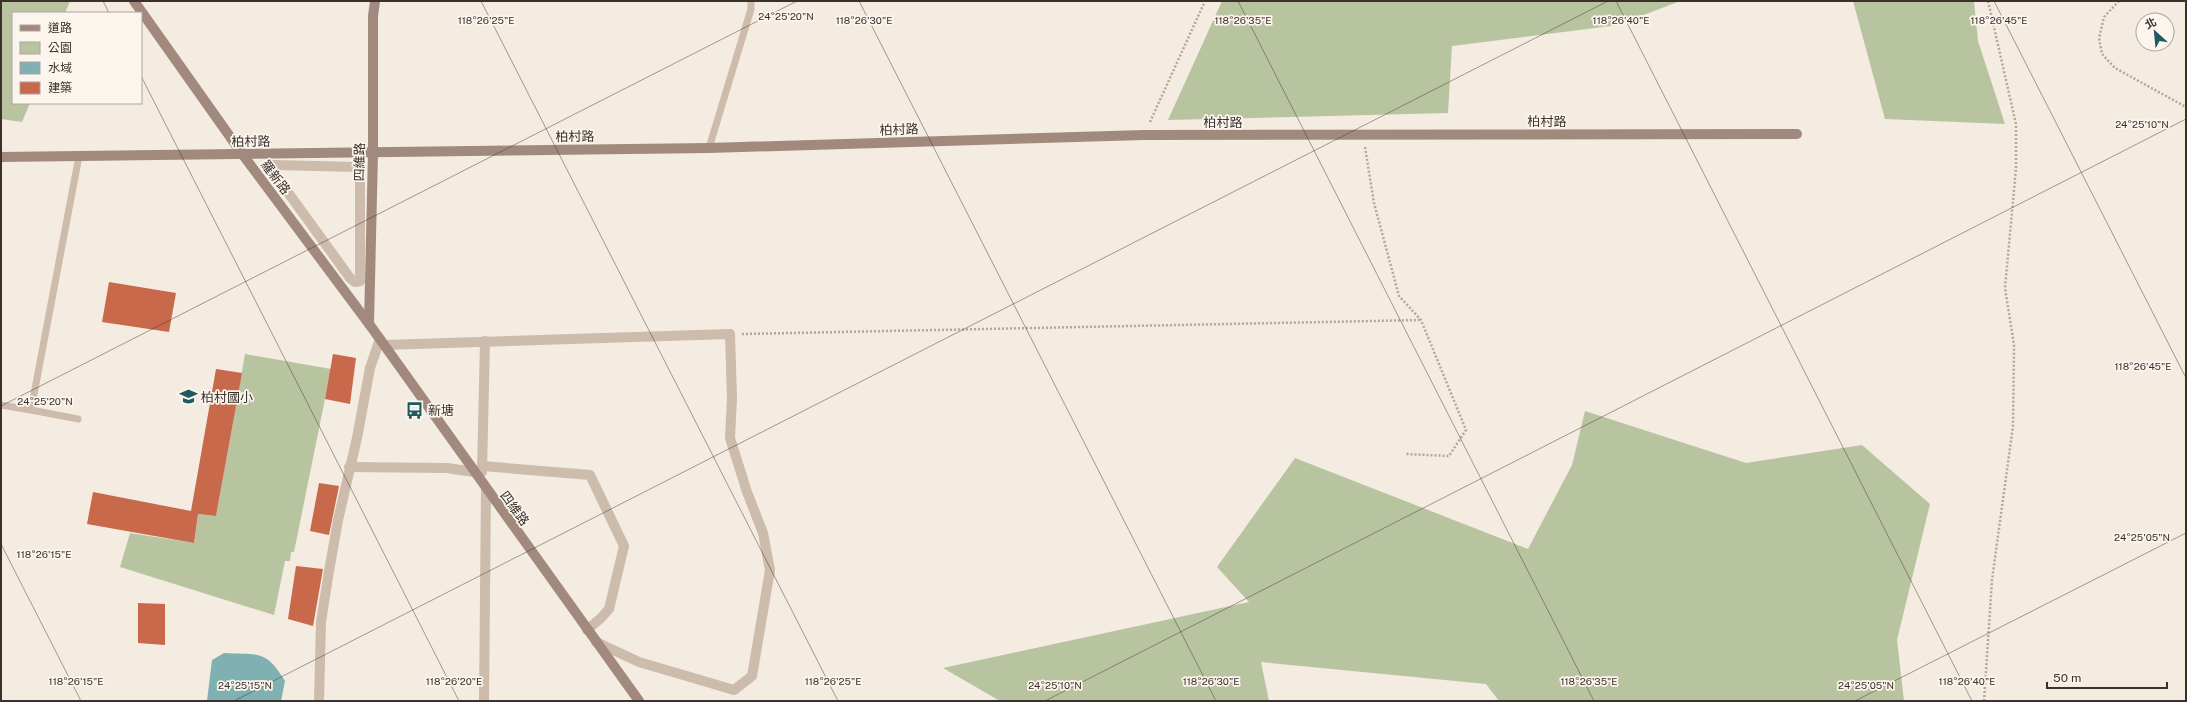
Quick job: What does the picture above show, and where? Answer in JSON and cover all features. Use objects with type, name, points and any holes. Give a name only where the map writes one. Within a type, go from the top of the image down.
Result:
[{"type":"street","name":"羅新路","points":[[134,1],[142,12]]},
{"type":"street","name":"四維路","points":[[375,1],[373,16],[371,326],[478,469],[484,486],[639,701]]},
{"type":"street","name":"羅新路","points":[[142,12],[243,154],[371,326]]},
{"type":"street","name":"柏村路","points":[[1,157],[708,148],[1144,135],[1797,134]]},
{"type":"street","points":[[273,165],[357,167],[360,172],[360,280],[355,282],[350,278],[271,169],[270,166],[273,165]]},
{"type":"street","points":[[319,701],[321,622],[328,576],[349,467],[358,438],[370,368],[382,342],[730,334],[732,398],[730,438],[747,492],[763,533],[770,570],[752,676],[734,690],[639,662],[596,642]]},
{"type":"street","points":[[478,469],[485,340]]},
{"type":"street","points":[[349,467],[478,469],[590,475],[624,546],[609,609],[587,630]]},
{"type":"street","points":[[484,486],[484,701]]},
{"type":"lane","points":[[708,148],[751,9],[751,1]]},
{"type":"lane","points":[[31,410],[79,156]]},
{"type":"lane","points":[[1,405],[78,419]]},
{"type":"path","points":[[1144,135],[1205,1]]},
{"type":"path","points":[[1984,701],[1992,580],[2013,426],[2014,345],[2005,288],[2016,168],[2016,124],[1988,1]]},
{"type":"path","points":[[2119,1],[2104,17],[2099,38],[2102,54],[2115,68],[2186,107]]},
{"type":"path","points":[[1363,135],[1374,203],[1399,296],[1421,320],[1466,430],[1449,456],[1406,454]]},
{"type":"path","points":[[730,334],[1421,320]]},
{"type":"green space","points":[[1,1],[70,1],[65,12],[12,12],[12,104],[30,104],[22,122],[1,119]]},
{"type":"green space","points":[[1222,1],[1680,1],[1618,25],[1452,46],[1448,113],[1168,120]]},
{"type":"green space","points":[[1853,1],[1974,1],[1978,41],[2005,124],[1885,119]]},
{"type":"green space","points":[[245,354],[331,369],[294,552],[291,552],[290,561],[285,561],[274,615],[120,567],[130,533],[194,543],[198,514],[216,516]]},
{"type":"green space","points":[[1585,411],[1746,463],[1862,445],[1930,504],[1897,640],[1904,701],[1499,701],[1486,684],[1261,662],[1269,701],[1000,701],[943,668],[1249,602],[1217,567],[1295,458],[1528,549],[1572,465]]},
{"type":"water","points":[[224,653],[253,654],[272,663],[285,681],[281,701],[207,701],[212,660]]},
{"type":"building","points":[[109,282],[176,293],[169,332],[102,322]]},
{"type":"building","points":[[333,354],[356,358],[350,404],[325,399]]},
{"type":"building","points":[[216,369],[242,373],[216,516],[198,514],[194,543],[87,524],[93,492],[191,511]]},
{"type":"building","points":[[319,483],[339,486],[329,535],[310,531]]},
{"type":"building","points":[[296,566],[323,569],[313,626],[288,619]]},
{"type":"building","points":[[138,603],[165,604],[165,645],[138,643]]},
{"type":"place","name":"柏村國小","points":[[188,397]]},
{"type":"place","name":"新塘","points":[[415,410]]}]
